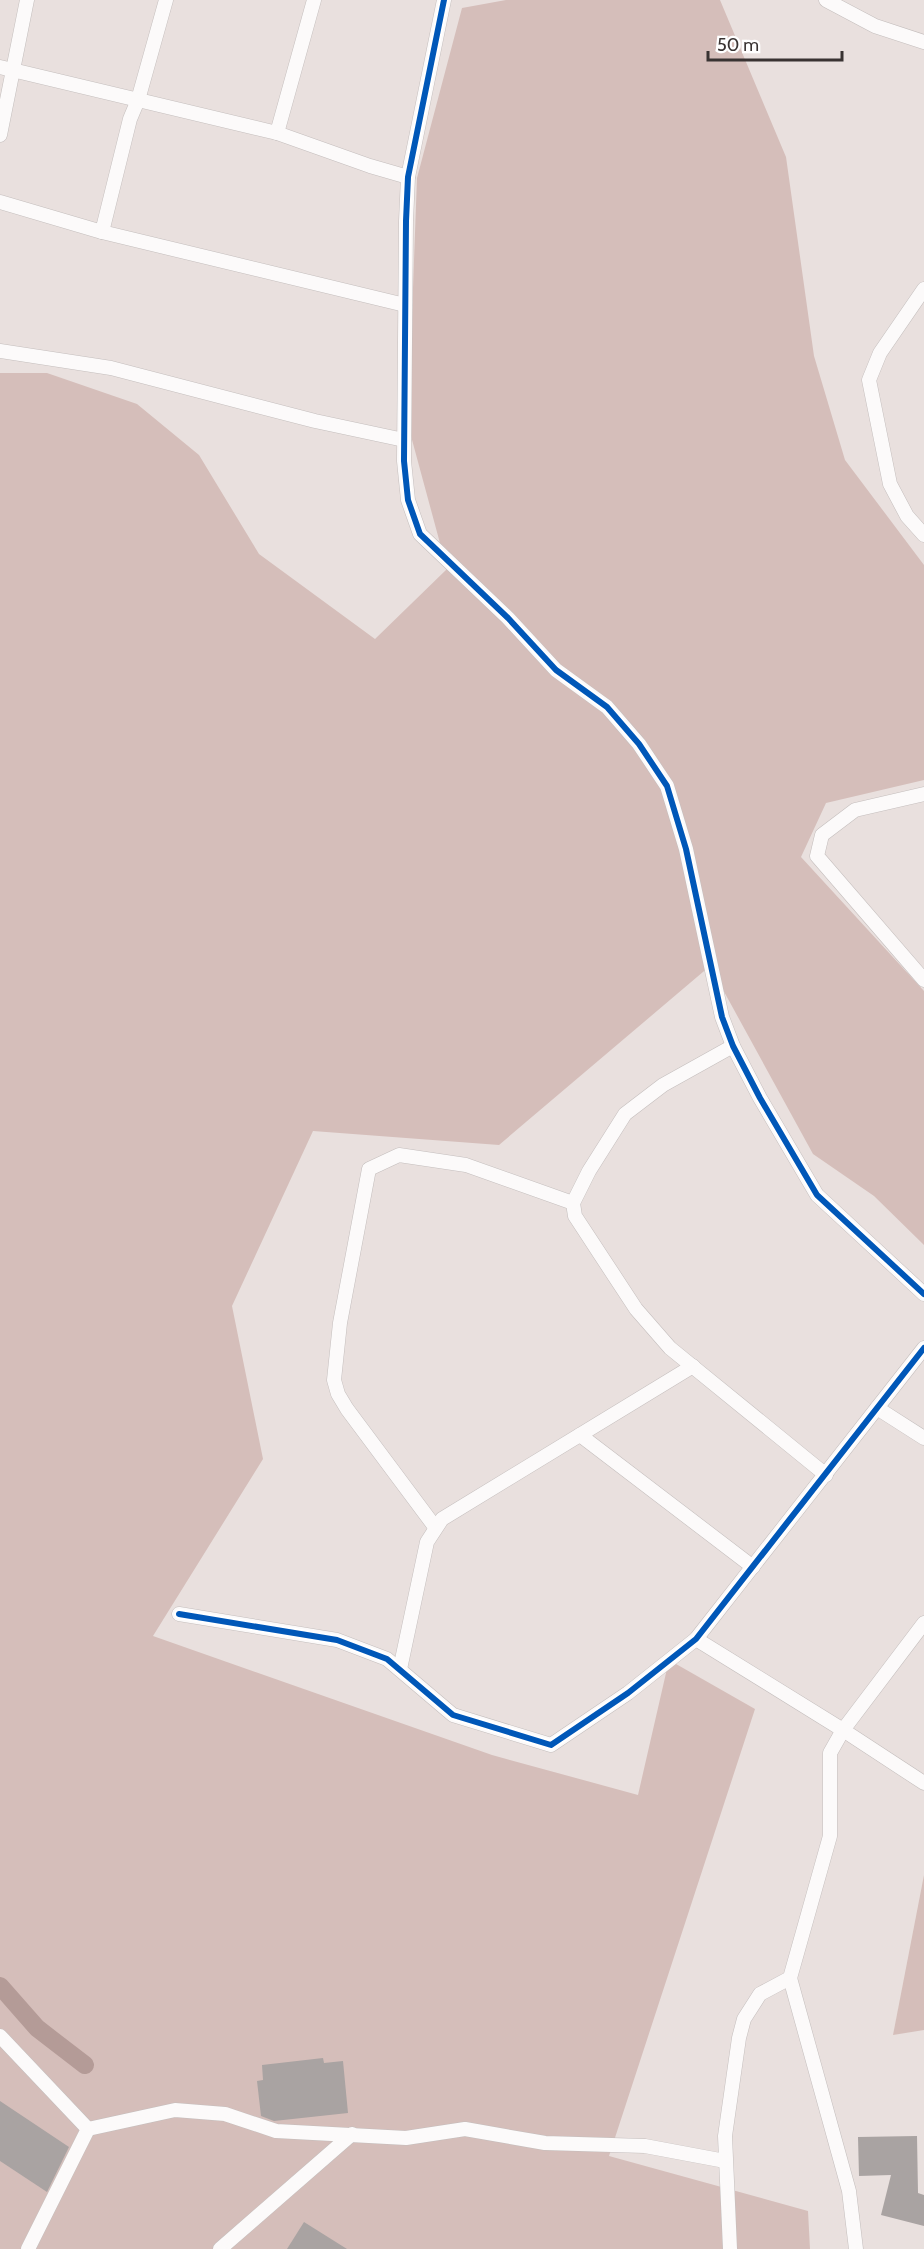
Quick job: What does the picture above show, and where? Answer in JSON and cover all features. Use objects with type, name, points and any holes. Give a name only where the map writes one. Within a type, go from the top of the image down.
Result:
[{"type":"street","points":[[0,135],[6,68],[27,0]]},
{"type":"street","points":[[102,231],[130,119],[138,100],[166,0]]},
{"type":"street","points":[[277,132],[314,0]]},
{"type":"street","points":[[444,0],[408,177],[404,460],[408,500],[420,534],[508,618],[556,670],[607,707],[639,744],[667,786],[686,849],[722,1017],[733,1046],[760,1098],[818,1195],[924,1294]]},
{"type":"street","points":[[826,0],[875,26],[924,42]]},
{"type":"street","points":[[6,68],[277,132],[370,166],[408,177]]},
{"type":"street","points":[[0,202],[102,231],[405,305]]},
{"type":"street","points":[[924,289],[919,306],[880,352],[869,380],[890,484],[907,516],[924,535]]},
{"type":"street","points":[[0,351],[111,368],[315,421],[404,440]]},
{"type":"street","points":[[924,794],[855,810],[822,835],[816,856],[924,980]]},
{"type":"street","points":[[733,1046],[663,1085],[625,1114],[589,1171],[573,1203],[575,1216],[636,1309],[670,1348],[826,1475]]},
{"type":"street","points":[[435,1527],[347,1409],[338,1394],[334,1380],[340,1323],[369,1169],[399,1155],[466,1166],[573,1203]]},
{"type":"street","points":[[179,1614],[337,1640],[387,1659],[453,1715],[551,1745],[628,1693],[696,1639],[924,1347]]},
{"type":"street","points":[[400,1669],[427,1542],[435,1527],[450,1513],[693,1366]]},
{"type":"street","points":[[877,1408],[924,1438]]},
{"type":"street","points":[[580,1435],[753,1568]]},
{"type":"street","points":[[856,2249],[849,2191],[790,1978],[830,1836],[830,1753],[843,1730],[924,1623]]},
{"type":"street","points":[[696,1639],[924,1783]]},
{"type":"street","points":[[730,2249],[725,2136],[744,2019],[760,1994],[790,1978]]},
{"type":"street","points":[[0,2036],[88,2129]]},
{"type":"street","points":[[88,2129],[175,2110],[225,2114],[276,2131],[406,2138],[465,2129],[545,2142],[645,2146],[725,2161]]},
{"type":"street","points":[[28,2249],[88,2129]]},
{"type":"street","points":[[220,2249],[352,2134]]},
{"type":"shaded area","points":[[506,0],[720,0],[786,157],[814,356],[845,460],[924,565],[924,780],[826,803],[801,857],[924,991],[924,1245],[874,1196],[813,1154],[710,966],[499,1145],[313,1131],[232,1306],[263,1459],[153,1636],[492,1755],[638,1795],[669,1660],[755,1709],[609,2156],[808,2211],[810,2249],[0,2249],[0,373],[47,373],[137,404],[199,455],[259,554],[375,639],[447,569],[408,425],[417,178],[462,8]]},
{"type":"shaded area","points":[[924,1875],[924,2030],[893,2035]]},
{"type":"building","points":[[323,2058],[324,2063],[343,2061],[348,2113],[274,2121],[261,2116],[257,2081],[263,2080],[262,2065]]},
{"type":"building","points":[[0,2101],[69,2147],[47,2192],[0,2161]]},
{"type":"building","points":[[917,2136],[918,2193],[924,2195],[924,2226],[881,2215],[891,2175],[859,2176],[858,2137]]},
{"type":"building","points":[[304,2222],[347,2249],[287,2249]]},
{"type":"waterway","points":[[0,1986],[37,2028],[85,2065]]},
{"type":"cycle path","points":[[444,0],[408,177],[406,221],[404,461],[408,500],[420,534],[508,618],[556,670],[607,707],[639,744],[667,786],[686,849],[722,1017],[733,1046],[760,1098],[817,1195],[924,1294]]},
{"type":"cycle path","points":[[179,1614],[337,1640],[387,1659],[453,1715],[551,1745],[628,1693],[696,1639],[924,1348]]}]
